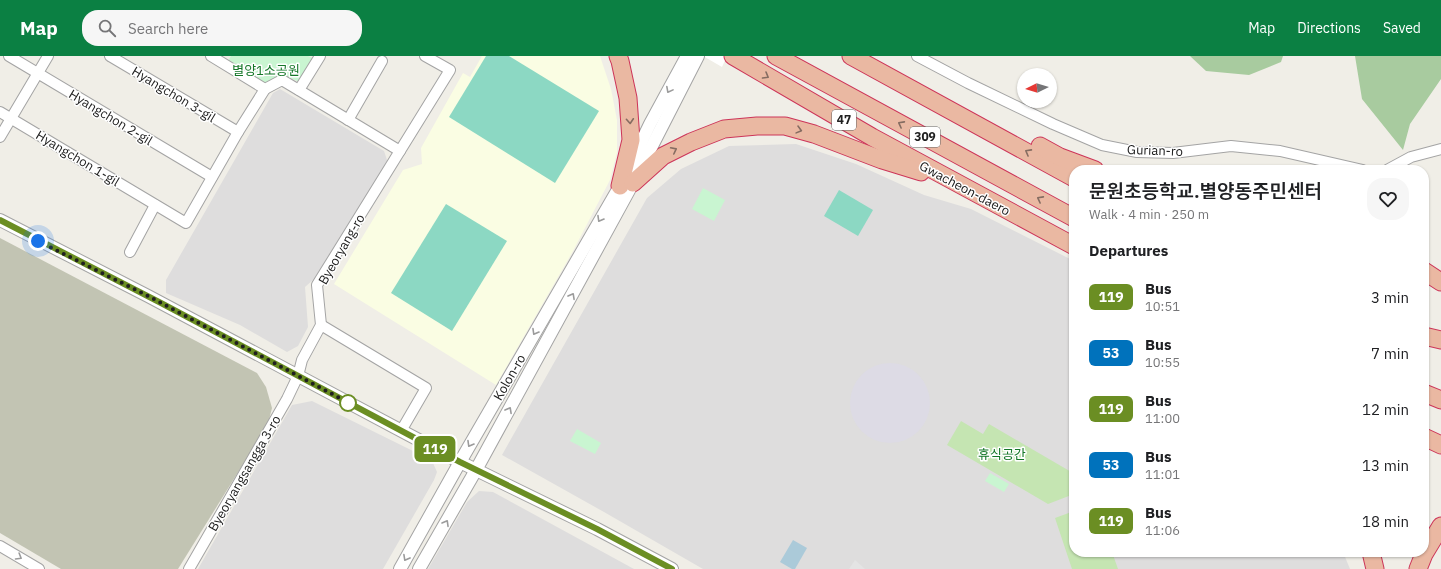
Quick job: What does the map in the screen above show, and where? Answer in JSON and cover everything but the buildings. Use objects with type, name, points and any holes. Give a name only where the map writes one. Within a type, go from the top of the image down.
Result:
[{"type":"highway","points":[[618,56],[628,98],[632,140],[627,184]]},
{"type":"highway","name":"Gwacheon-daero","points":[[733,56],[865,133],[1069,243]]},
{"type":"highway","name":"309","points":[[776,56],[1069,215]]},
{"type":"highway","points":[[851,56],[1069,175]]},
{"type":"highway","points":[[874,56],[1060,157],[1081,165]]},
{"type":"highway","points":[[627,184],[664,156],[691,142],[724,129],[757,126],[785,126],[814,134],[882,160],[956,183]]},
{"type":"highway","points":[[1429,274],[1441,282]]},
{"type":"highway","points":[[1429,337],[1441,340]]},
{"type":"highway","points":[[1429,439],[1441,445]]},
{"type":"highway","points":[[1429,546],[1440,527]]},
{"type":"highway","points":[[1372,557],[1375,569]]},
{"type":"highway","points":[[1418,569],[1423,557]]},
{"type":"street","name":"Hyangchon 2-gil","points":[[10,56],[212,177]]},
{"type":"street","points":[[0,137],[48,56]]},
{"type":"street","name":"Hyangchon 3-gil","points":[[110,56],[238,132]]},
{"type":"street","points":[[211,56],[265,88]]},
{"type":"street","points":[[299,90],[320,56]]},
{"type":"street","points":[[425,56],[438,59]]},
{"type":"street","points":[[627,184],[650,124],[687,56]]},
{"type":"street","points":[[419,569],[476,470],[627,184],[698,56]]},
{"type":"street","name":"Gurian-ro","points":[[918,56],[968,83],[1053,124],[1102,145],[1137,152],[1151,153],[1173,153],[1231,146],[1280,151],[1341,165]]},
{"type":"street","name":"Byeoryang-ro","points":[[321,325],[317,285],[450,70],[438,59]]},
{"type":"street","points":[[348,120],[382,61]]},
{"type":"street","points":[[212,177],[265,88],[282,80],[400,151]]},
{"type":"street","name":"Hyangchon 1-gil","points":[[0,112],[186,223],[212,177]]},
{"type":"street","points":[[1396,165],[1411,157],[1441,149]]},
{"type":"street","name":"Kolon-ro","points":[[400,569],[460,462],[627,184]]},
{"type":"street","points":[[130,252],[155,205]]},
{"type":"street","points":[[0,220],[400,431],[597,529],[672,569]]},
{"type":"street","points":[[298,376],[302,360],[321,325],[426,388],[400,431]]},
{"type":"street","name":"Byeoryangsangga 3-ro","points":[[189,569],[284,405],[298,376]]},
{"type":"street","points":[[0,546],[39,569]]},
{"type":"shaded area","points":[[482,56],[600,56],[611,89],[617,120],[617,152],[610,180],[573,251],[496,385],[334,284],[403,170],[422,164],[421,148],[463,73],[470,77]]},
{"type":"shaded area","points":[[280,89],[384,151],[389,166],[323,271],[305,287],[308,327],[298,346],[287,352],[240,325],[166,293],[166,280],[273,93]]},
{"type":"shaded area","points":[[796,144],[856,164],[924,195],[971,209],[1069,258],[1069,557],[1345,557],[1350,569],[703,569],[502,455],[647,198],[681,169],[729,146]]},
{"type":"shaded area","points":[[0,238],[257,373],[266,387],[272,408],[268,424],[178,569],[61,569],[0,533]]},
{"type":"shaded area","points":[[882,363],[898,363],[919,374],[930,395],[930,411],[919,432],[898,443],[882,443],[868,437],[861,432],[856,425],[850,411],[850,395],[856,381],[861,374],[868,369]]},
{"type":"shaded area","points":[[312,401],[415,452],[433,463],[437,472],[434,480],[383,569],[198,569],[292,405]]},
{"type":"shaded area","points":[[479,491],[493,492],[634,569],[428,569],[467,502]]},
{"type":"shaded area","points":[[855,560],[865,569],[849,569]]},
{"type":"green space","name":"별양1소공원","points":[[231,56],[308,56],[315,59],[300,82],[285,76],[265,85],[228,61]]},
{"type":"green space","points":[[486,56],[509,56],[599,111],[555,183],[449,117]]},
{"type":"green space","points":[[1190,56],[1283,56],[1281,62],[1249,75],[1206,71]]},
{"type":"green space","points":[[1355,56],[1441,56],[1441,79],[1410,124],[1403,150],[1362,99]]},
{"type":"green space","points":[[703,188],[725,200],[714,221],[692,209]]},
{"type":"green space","points":[[839,190],[873,210],[858,236],[824,216]]},
{"type":"green space","points":[[446,204],[507,241],[452,331],[391,293]]},
{"type":"green space","name":"휴식공간","points":[[961,421],[983,434],[989,424],[1069,471],[1069,496],[1048,504],[947,445]]},
{"type":"green space","points":[[577,429],[601,443],[595,454],[570,441]]},
{"type":"green space","points":[[990,473],[1009,484],[1004,492],[985,481]]},
{"type":"green space","points":[[1069,513],[1069,557],[1114,557],[1118,569],[1072,569],[1055,518]]},
{"type":"water","points":[[793,540],[807,548],[795,569],[792,569],[780,562]]},
{"type":"pier","points":[[703,56],[727,56],[722,67]]},
{"type":"bus line","name":"119","points":[[0,220],[161,303],[400,431],[597,529],[672,569]]},
{"type":"route","points":[[38,241],[148,296],[351,404],[348,403]]}]
